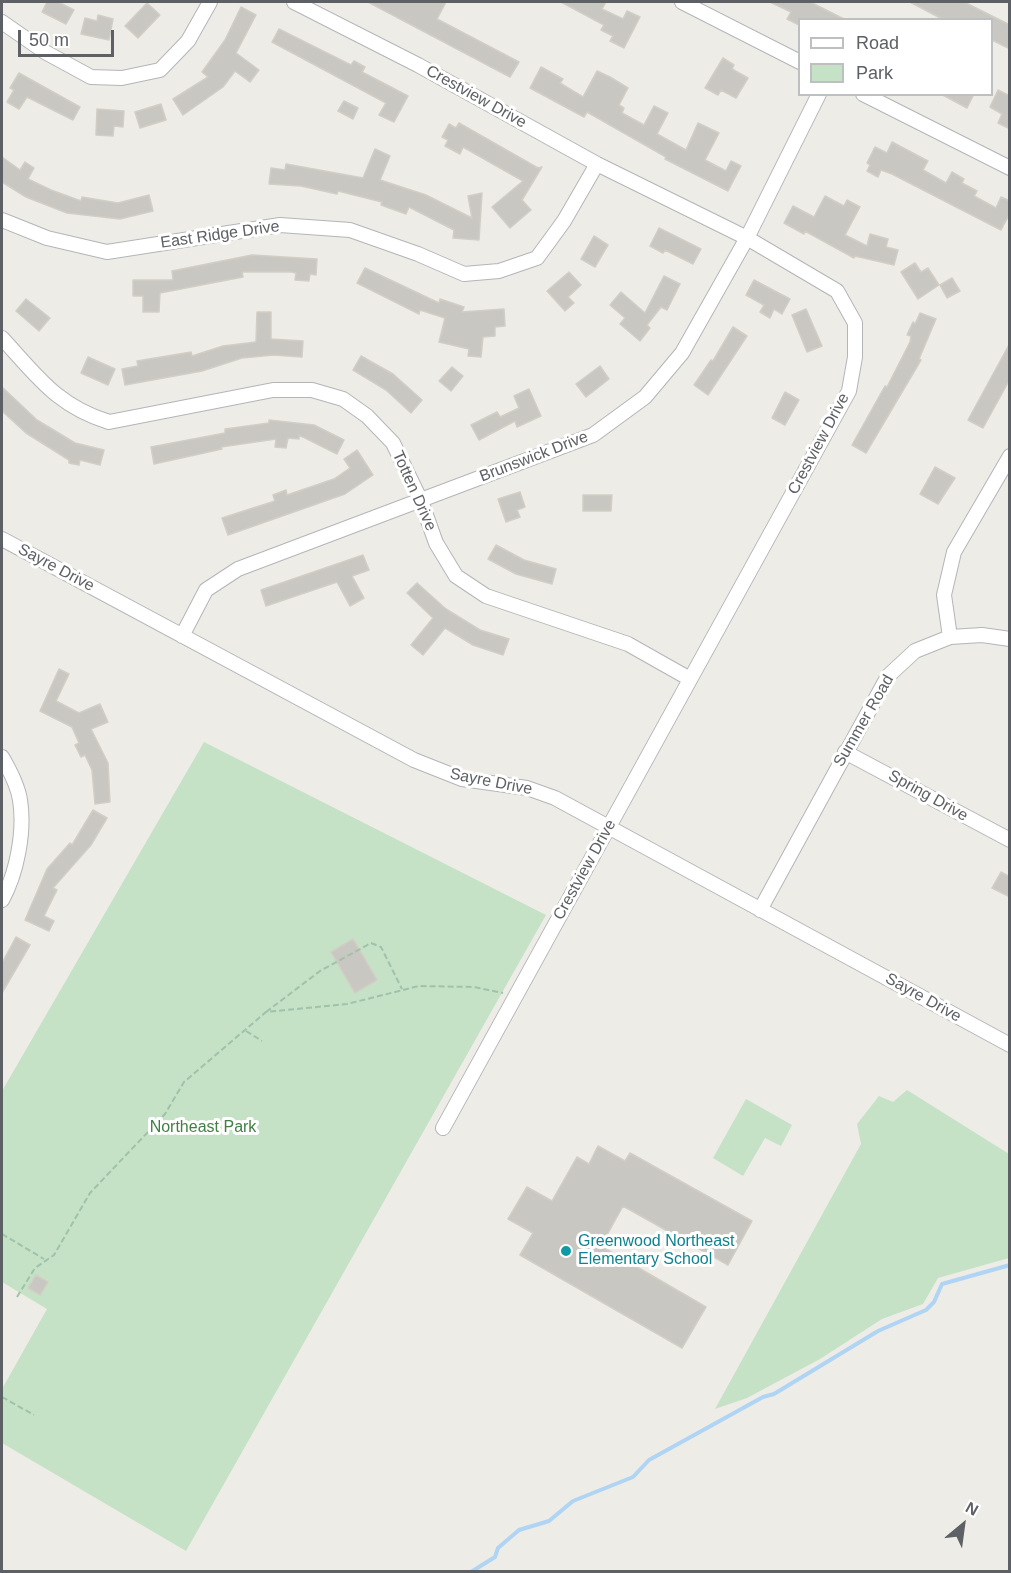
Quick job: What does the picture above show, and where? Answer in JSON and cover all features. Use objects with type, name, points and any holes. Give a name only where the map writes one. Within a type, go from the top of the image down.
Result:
[{"type":"street","points":[[2,22],[45,52],[91,77],[122,78],[160,70],[188,41],[210,2]]},
{"type":"street","name":"Crestview Drive","points":[[294,2],[418,65],[597,164],[747,238],[837,291],[855,323],[855,357],[849,391],[443,1128]]},
{"type":"street","points":[[682,2],[798,61]]},
{"type":"street","name":"Brunswick Drive","points":[[182,636],[206,590],[238,569],[593,435],[645,398],[681,353],[747,238],[818,96]]},
{"type":"street","points":[[867,96],[1010,168]]},
{"type":"street","name":"East Ridge Drive","points":[[2,220],[47,238],[107,252],[280,225],[350,230],[418,254],[464,274],[499,271],[537,258],[564,221],[597,164]]},
{"type":"street","name":"Totten Drive","points":[[2,338],[59,399],[83,414],[108,422],[273,390],[312,390],[343,399],[367,416],[393,443],[421,501],[436,543],[456,576],[486,597],[628,644],[690,679]]},
{"type":"street","points":[[950,637],[944,595],[954,552],[1010,456]]},
{"type":"street","name":"Sayre Drive","points":[[2,539],[436,770],[462,779],[539,791],[1010,1045]]},
{"type":"street","name":"Summer Road","points":[[760,910],[888,676],[915,651],[950,637],[982,635],[1010,639]]},
{"type":"street","name":"Spring Drive","points":[[845,752],[1010,840]]},
{"type":"street","points":[[2,758],[20,799],[21,833],[9,886],[2,900]]},
{"type":"path","points":[[16,1297],[35,1268],[44,1259],[54,1255],[90,1193],[159,1121],[184,1082],[266,1012],[320,971],[371,943],[381,947],[402,989]]},
{"type":"path","points":[[266,1012],[335,1006],[402,989],[474,987],[498,990],[514,999]]},
{"type":"path","points":[[246,1031],[262,1041]]},
{"type":"path","points":[[2,1234],[44,1259]]},
{"type":"path","points":[[2,1397],[34,1415]]},
{"type":"green space","name":"Northeast Park","points":[[204,742],[546,915],[186,1551],[2,1443],[2,1389],[47,1309],[2,1282],[2,1091]]},
{"type":"green space","points":[[907,1090],[1009,1154],[1009,1258],[938,1278],[923,1304],[882,1319],[820,1359],[747,1398],[715,1409],[861,1144],[857,1124],[879,1096],[893,1102]]},
{"type":"green space","points":[[746,1099],[792,1125],[781,1146],[765,1138],[743,1176],[713,1158]]},
{"type":"building","points":[[47,2],[58,2],[74,10],[66,24],[42,12]]},
{"type":"building","points":[[368,2],[446,2],[437,19],[519,62],[510,77]]},
{"type":"building","points":[[561,2],[606,2],[602,9],[623,19],[627,11],[640,17],[624,48],[610,41],[613,36],[601,30],[604,25]]},
{"type":"building","points":[[770,2],[810,2],[842,18],[798,18],[798,24],[787,19],[791,12]]},
{"type":"building","points":[[910,2],[964,2],[1010,25],[1010,49],[993,40],[993,18],[940,18]]},
{"type":"building","points":[[147,3],[160,15],[138,38],[125,26]]},
{"type":"building","points":[[241,7],[256,15],[236,53],[259,70],[250,82],[235,71],[223,87],[183,115],[173,99],[208,77],[202,72],[225,40]]},
{"type":"building","points":[[98,15],[113,19],[109,40],[81,34],[85,18],[97,21]]},
{"type":"building","points":[[279,29],[351,65],[354,61],[365,67],[362,72],[408,96],[394,122],[379,115],[386,103],[272,42]]},
{"type":"building","points":[[723,58],[734,65],[732,69],[748,78],[736,98],[721,90],[718,95],[705,88]]},
{"type":"building","points":[[541,67],[563,79],[560,83],[583,97],[597,71],[610,77],[628,88],[619,105],[624,108],[622,113],[644,125],[654,106],[668,113],[657,134],[686,150],[698,123],[719,133],[705,160],[726,171],[731,161],[741,166],[728,191],[665,159],[666,157],[587,112],[584,117],[530,88]]},
{"type":"building","points":[[19,73],[80,107],[73,120],[27,97],[19,109],[7,102],[14,90],[10,88]]},
{"type":"building","points":[[998,90],[1010,96],[1010,129],[998,123],[1002,114],[990,107]]},
{"type":"building","points":[[945,96],[973,96],[967,108]]},
{"type":"building","points":[[344,101],[358,108],[353,119],[338,111]]},
{"type":"building","points":[[161,104],[166,120],[140,128],[135,112]]},
{"type":"building","points":[[97,109],[124,111],[123,127],[114,126],[113,136],[96,135]]},
{"type":"building","points":[[459,123],[538,168],[542,167],[522,200],[531,210],[510,228],[492,207],[523,181],[463,147],[460,154],[445,146],[448,140],[442,137],[449,124],[456,128]]},
{"type":"building","points":[[892,142],[928,161],[923,170],[946,183],[952,172],[964,179],[962,183],[977,191],[974,196],[996,208],[1001,197],[1010,201],[1010,213],[1001,230],[892,174],[881,170],[878,177],[867,171],[870,165],[867,163],[875,147],[887,153]]},
{"type":"building","points":[[375,149],[390,156],[380,180],[426,195],[472,218],[468,196],[482,193],[479,240],[453,238],[454,230],[409,207],[406,214],[381,205],[382,202],[338,191],[337,194],[301,186],[269,184],[271,168],[285,170],[286,164],[363,178]]},
{"type":"building","points":[[2,157],[20,170],[25,162],[34,168],[28,179],[81,201],[82,197],[118,203],[149,195],[153,211],[120,219],[67,213],[26,197],[2,182]]},
{"type":"building","points":[[825,196],[844,206],[847,200],[860,207],[845,235],[867,246],[870,234],[888,239],[886,247],[898,250],[894,265],[855,256],[854,258],[805,231],[804,234],[784,223],[793,206],[814,217]]},
{"type":"building","points":[[659,228],[701,249],[693,264],[665,250],[663,253],[650,246]]},
{"type":"building","points":[[594,236],[608,245],[595,267],[581,259]]},
{"type":"building","points":[[252,255],[317,259],[316,275],[310,274],[309,281],[295,280],[296,273],[291,272],[242,272],[243,277],[160,293],[159,312],[143,312],[143,296],[133,296],[133,280],[173,280],[172,271]]},
{"type":"building","points":[[915,263],[921,272],[928,268],[939,285],[918,299],[901,272]]},
{"type":"building","points":[[365,268],[439,303],[440,299],[464,307],[462,312],[504,309],[505,326],[495,327],[495,336],[483,337],[481,357],[468,356],[469,349],[439,342],[445,318],[420,310],[419,314],[357,283]]},
{"type":"building","points":[[569,272],[581,285],[568,297],[574,303],[565,311],[547,291]]},
{"type":"building","points":[[664,276],[680,284],[667,310],[661,307],[647,325],[650,328],[640,341],[620,324],[625,318],[610,305],[621,292],[645,313]]},
{"type":"building","points":[[952,278],[960,291],[947,298],[940,285]]},
{"type":"building","points":[[754,280],[790,299],[782,314],[774,309],[770,318],[760,312],[764,305],[746,295]]},
{"type":"building","points":[[26,299],[50,318],[39,331],[16,311]]},
{"type":"building","points":[[806,309],[822,346],[807,352],[792,315]]},
{"type":"building","points":[[257,312],[271,312],[271,339],[303,341],[302,357],[274,355],[242,358],[202,371],[125,385],[122,369],[138,366],[137,361],[191,352],[192,356],[223,346],[256,342]]},
{"type":"building","points":[[920,313],[936,319],[919,359],[921,360],[866,453],[852,445],[885,386],[887,387],[910,342],[911,336],[907,335]]},
{"type":"building","points":[[733,327],[747,336],[708,395],[694,385],[711,360],[713,361]]},
{"type":"building","points":[[1010,343],[1010,379],[983,428],[968,420]]},
{"type":"building","points":[[361,356],[393,374],[422,400],[411,413],[386,390],[353,370]]},
{"type":"building","points":[[88,357],[115,369],[108,385],[81,373]]},
{"type":"building","points":[[600,366],[609,379],[586,397],[576,384]]},
{"type":"building","points":[[452,367],[463,376],[451,391],[439,381]]},
{"type":"building","points":[[2,387],[37,420],[75,443],[104,450],[100,465],[80,460],[79,465],[69,463],[69,460],[26,433],[2,411]]},
{"type":"building","points":[[529,389],[541,416],[517,427],[515,421],[479,440],[471,425],[497,412],[500,417],[519,408],[514,396]]},
{"type":"building","points":[[785,392],[799,400],[785,425],[772,418]]},
{"type":"building","points":[[269,420],[314,425],[344,440],[337,454],[299,435],[299,439],[288,438],[286,448],[275,447],[276,439],[221,447],[222,449],[154,464],[151,447],[225,433],[225,429],[269,423]]},
{"type":"building","points":[[357,450],[373,475],[345,494],[228,535],[222,518],[275,501],[273,495],[286,490],[287,495],[334,479],[350,468],[344,459]]},
{"type":"building","points":[[935,467],[955,478],[938,504],[920,494]]},
{"type":"building","points":[[520,492],[525,507],[517,510],[520,517],[506,522],[498,499]]},
{"type":"building","points":[[583,495],[612,495],[611,511],[583,511]]},
{"type":"building","points":[[496,545],[524,560],[556,569],[552,584],[516,574],[488,559]]},
{"type":"building","points":[[363,555],[369,570],[352,576],[364,598],[350,606],[337,582],[266,606],[261,590]]},
{"type":"building","points":[[417,583],[446,609],[480,630],[509,639],[503,655],[473,645],[445,628],[423,655],[411,645],[433,618],[407,593]]},
{"type":"building","points":[[59,669],[69,674],[56,701],[79,713],[100,704],[108,722],[91,729],[108,763],[110,802],[95,804],[92,770],[85,755],[81,757],[75,745],[79,743],[72,727],[40,711]]},
{"type":"building","points":[[93,810],[107,818],[91,845],[53,888],[57,890],[44,916],[54,921],[49,931],[25,920],[47,869],[70,843],[72,845]]},
{"type":"building","points":[[1001,872],[1010,877],[1010,897],[992,888]]},
{"type":"building","points":[[16,937],[30,945],[2,993],[2,963]]},
{"type":"building","points":[[353,939],[377,980],[355,993],[331,952]]},
{"type":"building","name":"Greenwood Northeast Elementary School","points":[[598,1146],[625,1161],[630,1153],[752,1221],[728,1265],[623,1206],[601,1246],[706,1307],[682,1348],[520,1255],[533,1233],[508,1219],[527,1187],[552,1201],[577,1157],[589,1164]]},
{"type":"building","points":[[36,1275],[48,1282],[40,1295],[28,1288]]},
{"type":"waterway","points":[[471,1572],[495,1557],[498,1548],[519,1530],[549,1521],[573,1501],[633,1477],[649,1460],[763,1397],[774,1394],[878,1331],[926,1310],[934,1302],[942,1284],[1010,1265]]},
{"type":"place","name":"Greenwood Northeast Elementary School","points":[[566,1251]]}]
